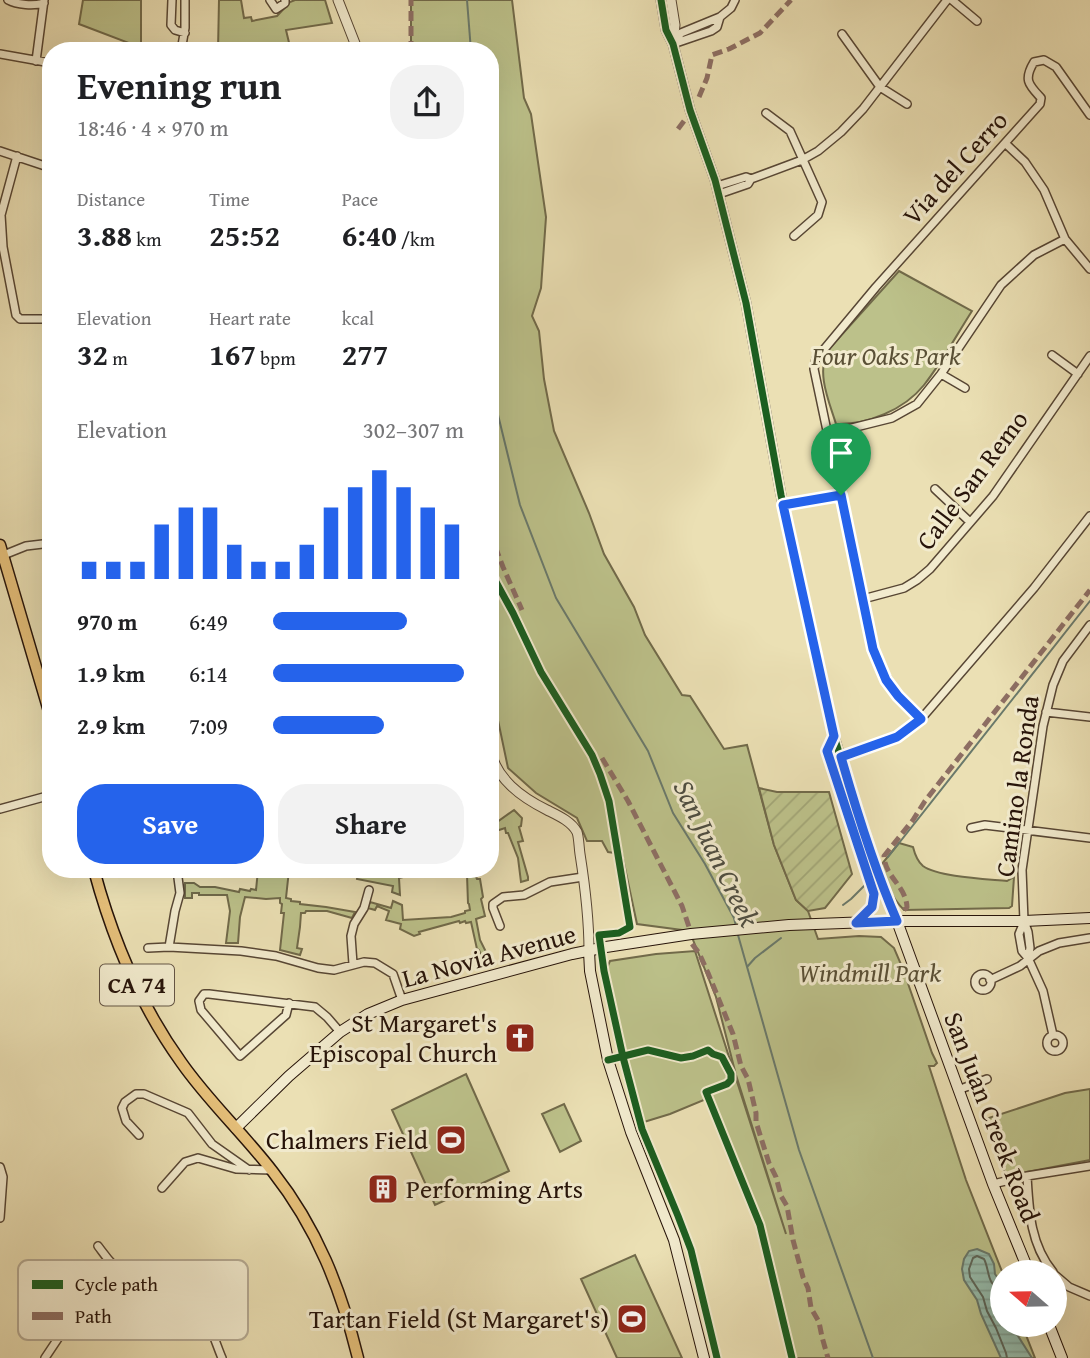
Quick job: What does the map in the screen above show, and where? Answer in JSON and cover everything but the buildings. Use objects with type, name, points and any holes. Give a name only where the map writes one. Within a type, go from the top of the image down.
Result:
[{"type":"main road","points":[[1,552],[42,688]]},
{"type":"main road","points":[[834,736],[827,751],[874,894],[872,907],[856,923]]},
{"type":"main road","name":"CA 74","points":[[97,878],[120,948],[144,1000],[179,1060],[292,1197],[328,1263],[338,1287],[358,1358]]},
{"type":"main road","name":"La Novia Avenue","points":[[236,1128],[289,1076],[340,1032],[368,1014],[402,1000],[535,964],[606,947],[789,925],[1090,918]]},
{"type":"main road","name":"San Juan Creek Road","points":[[897,921],[993,1184],[1024,1260]]},
{"type":"main road","points":[[589,951],[590,971],[608,1060],[631,1132],[674,1240],[704,1358]]},
{"type":"main road","points":[[1054,1337],[1062,1358]]},
{"type":"street","points":[[172,0],[171,25],[184,33]]},
{"type":"street","points":[[182,42],[185,0]]},
{"type":"street","points":[[270,0],[276,9],[285,3],[285,0]]},
{"type":"street","points":[[338,0],[354,42]]},
{"type":"street","name":"San Juan Creek Road","points":[[660,0],[666,30],[673,44],[690,110],[718,190],[746,303],[783,505],[834,736],[881,887],[897,921]]},
{"type":"street","name":"San Juan Creek Road","points":[[671,0],[675,25],[673,44]]},
{"type":"street","points":[[673,44],[717,27],[720,17],[731,8],[735,0]]},
{"type":"street","points":[[718,190],[748,184],[751,179],[802,160],[818,151],[863,109],[949,0],[977,21]]},
{"type":"street","points":[[8,1],[38,5],[44,1]]},
{"type":"street","points":[[36,61],[44,1]]},
{"type":"street","points":[[842,34],[880,87],[907,104]]},
{"type":"street","points":[[0,54],[42,62]]},
{"type":"street","name":"Via del Cerro","points":[[828,434],[814,369],[816,359],[1040,104],[1041,98],[1028,79],[1034,62],[1044,60],[1056,67],[1090,115]]},
{"type":"street","points":[[766,113],[790,131],[822,202],[818,215],[794,236]]},
{"type":"street","points":[[1006,144],[1025,162],[1044,190],[1065,239],[1090,269]]},
{"type":"street","points":[[0,151],[42,165]]},
{"type":"street","points":[[17,156],[1,215],[3,247],[16,315],[20,319],[42,319]]},
{"type":"street","points":[[921,719],[886,680],[873,649],[828,434],[892,418],[917,404],[941,374],[1001,285],[1034,255],[1065,239]]},
{"type":"street","points":[[1052,355],[1078,374]]},
{"type":"street","name":"Calle San Remo","points":[[863,599],[904,588],[930,569],[993,496],[1090,356]]},
{"type":"street","points":[[941,374],[965,388]]},
{"type":"street","points":[[935,489],[970,522]]},
{"type":"street","points":[[783,505],[841,495]]},
{"type":"street","points":[[841,757],[897,737],[921,719],[1034,588],[1090,516]]},
{"type":"street","points":[[1,552],[42,544]]},
{"type":"street","name":"Camino la Ronda","points":[[1053,1035],[1043,991],[1022,951],[1019,934],[1024,921],[1022,870],[1046,712],[1053,685],[1063,661],[1090,625]]},
{"type":"street","points":[[1046,712],[1090,717]]},
{"type":"street","points":[[499,771],[524,798],[561,817],[577,833],[589,951]]},
{"type":"street","points":[[1,808],[42,797]]},
{"type":"street","points":[[971,828],[985,825],[1090,838]]},
{"type":"street","points":[[499,926],[493,908],[496,901],[503,897],[524,895],[550,882],[583,877]]},
{"type":"street","points":[[170,947],[180,893],[178,878]]},
{"type":"street","points":[[354,964],[352,930],[364,908],[369,890]]},
{"type":"street","points":[[990,980],[1020,965],[1039,951],[1059,943],[1090,939]]},
{"type":"street","points":[[148,948],[260,953],[334,970],[364,962],[375,963],[393,974],[402,1000]]},
{"type":"street","points":[[289,1003],[286,1015],[240,1056],[201,1010],[199,1001],[204,994],[289,1003],[319,1010],[340,1032]]},
{"type":"street","points":[[958,1090],[987,1079]]},
{"type":"street","points":[[139,1135],[126,1121],[122,1108],[125,1101],[136,1094],[145,1094],[188,1112],[212,1143],[248,1170]]},
{"type":"street","points":[[162,1188],[185,1162],[198,1158],[236,1169],[272,1170]]},
{"type":"street","points":[[993,1184],[1090,1166]]},
{"type":"street","points":[[0,1167],[3,1177],[0,1218]]},
{"type":"street","points":[[1027,1176],[1033,1233],[1044,1260]]},
{"type":"street","points":[[98,1245],[108,1260]]},
{"type":"street","points":[[1068,1286],[1090,1296]]},
{"type":"street","points":[[45,1358],[57,1340]]},
{"type":"street","points":[[214,1340],[222,1358]]},
{"type":"green space","points":[[83,0],[141,0],[141,42],[126,42],[79,24]]},
{"type":"green space","points":[[219,0],[241,0],[244,18],[251,17],[252,21],[277,16],[295,0],[325,0],[332,23],[286,30],[289,42],[218,42]]},
{"type":"green space","name":"Windmill Park","points":[[411,0],[512,0],[524,98],[531,114],[546,217],[541,288],[532,316],[539,331],[544,379],[554,431],[604,554],[634,607],[645,635],[682,695],[690,696],[724,749],[747,745],[774,845],[796,900],[808,911],[818,939],[881,937],[894,948],[937,1063],[929,1066],[966,1180],[997,1260],[990,1260],[990,1337],[1027,1337],[1035,1358],[790,1358],[751,1202],[706,1099],[644,1122],[640,1122],[634,1112],[605,985],[606,970],[610,961],[695,951],[786,1234],[736,1075],[716,997],[691,935],[682,930],[637,924],[622,854],[608,852],[602,841],[587,841],[577,818],[536,793],[508,768],[499,725],[499,42],[411,42]]},
{"type":"green space","name":"Four Oaks Park","points":[[899,271],[972,311],[937,367],[916,394],[896,409],[872,419],[836,424],[823,377],[828,350]]},
{"type":"green space","points":[[759,788],[777,792],[829,792],[852,874],[825,908],[808,911],[796,900],[774,845]]},
{"type":"green space","points":[[514,810],[522,818],[519,827],[523,841],[518,842],[528,880],[521,882],[518,858],[505,828],[499,830],[499,821]]},
{"type":"green space","points":[[899,843],[913,847],[916,858],[923,866],[940,873],[1007,881],[1014,877],[1012,906],[904,910],[890,889],[881,865]]},
{"type":"green space","points":[[257,878],[288,878],[286,898],[291,901],[355,912],[352,918],[327,911],[301,913],[297,948],[302,949],[300,955],[280,950],[284,913],[281,913],[280,898],[245,897],[238,943],[226,943],[230,911],[227,895],[192,893],[192,898],[185,898],[185,883],[239,892],[240,889],[256,890]]},
{"type":"green space","points":[[399,878],[400,895],[392,892],[393,886],[357,879]]},
{"type":"green space","points":[[467,878],[480,879],[485,916],[476,919],[480,940],[489,954],[491,964],[485,965],[477,949],[471,922],[459,921],[419,932],[420,934],[414,936],[400,929],[401,924],[386,920],[389,911],[377,906],[375,910],[368,908],[370,902],[391,908],[393,901],[402,905],[403,920],[451,917],[470,910]]},
{"type":"green space","name":"Chalmers Field","points":[[466,1074],[509,1171],[435,1205],[392,1110]]},
{"type":"green space","points":[[1090,1089],[1090,1160],[1006,1176],[986,1119],[1065,1093]]},
{"type":"green space","points":[[564,1104],[581,1141],[560,1152],[542,1114]]},
{"type":"green space","name":"Tartan Field (St Margaret's)","points":[[635,1255],[682,1358],[617,1358],[581,1279]]},
{"type":"water","points":[[977,1249],[989,1254],[992,1260],[990,1334],[977,1300],[964,1280],[962,1269],[969,1251]]},
{"type":"water","points":[[991,1337],[1019,1337],[1032,1358],[1001,1358]]},
{"type":"waterway","name":"San Juan Creek","points":[[467,0],[470,42]]},
{"type":"waterway","name":"San Juan Creek","points":[[499,419],[520,505],[556,598],[648,751],[673,813],[705,864],[736,926]]},
{"type":"waterway","points":[[888,857],[1090,601]]},
{"type":"waterway","points":[[843,905],[867,883]]},
{"type":"waterway","name":"San Juan Creek","points":[[738,935],[799,1150],[873,1358]]},
{"type":"waterway","points":[[747,967],[781,938]]},
{"type":"marked path","points":[[411,0],[411,42]]},
{"type":"marked path","points":[[699,97],[712,55],[760,33],[791,0]]},
{"type":"marked path","points":[[678,129],[684,121]]},
{"type":"marked path","points":[[499,557],[522,610]]},
{"type":"marked path","points":[[904,910],[907,907],[906,900],[888,870],[884,856],[1090,590]]},
{"type":"marked path","points":[[602,758],[628,801],[682,906],[690,930]]},
{"type":"marked path","points":[[692,944],[708,973],[748,1079],[756,1122],[781,1196],[787,1206],[811,1308],[819,1322],[828,1358]]},
{"type":"cycle path","points":[[661,0],[666,30],[673,44],[690,110],[715,180],[746,303],[781,495],[834,736],[862,829],[897,921]]},
{"type":"cycle path","points":[[499,587],[541,672],[592,755],[609,801],[630,927],[619,933],[599,935],[604,971],[642,1129],[691,1250],[717,1358]]},
{"type":"cycle path","points":[[608,1060],[648,1050],[681,1058],[708,1050],[722,1057],[731,1074],[731,1080],[706,1092],[760,1225],[792,1358]]},
{"type":"place","name":"St Margaret's Episcopal Church","points":[[520,1038]]},
{"type":"place","name":"Chalmers Field","points":[[451,1140]]},
{"type":"place","name":"Performing Arts","points":[[383,1189]]},
{"type":"place","name":"Tartan Field (St Margaret's)","points":[[632,1319]]},
{"type":"route","points":[[841,495],[873,649],[886,680],[921,719],[897,737],[841,757],[881,887],[897,921],[856,923],[870,911],[874,894],[827,751],[834,736],[783,505],[841,495]]}]
